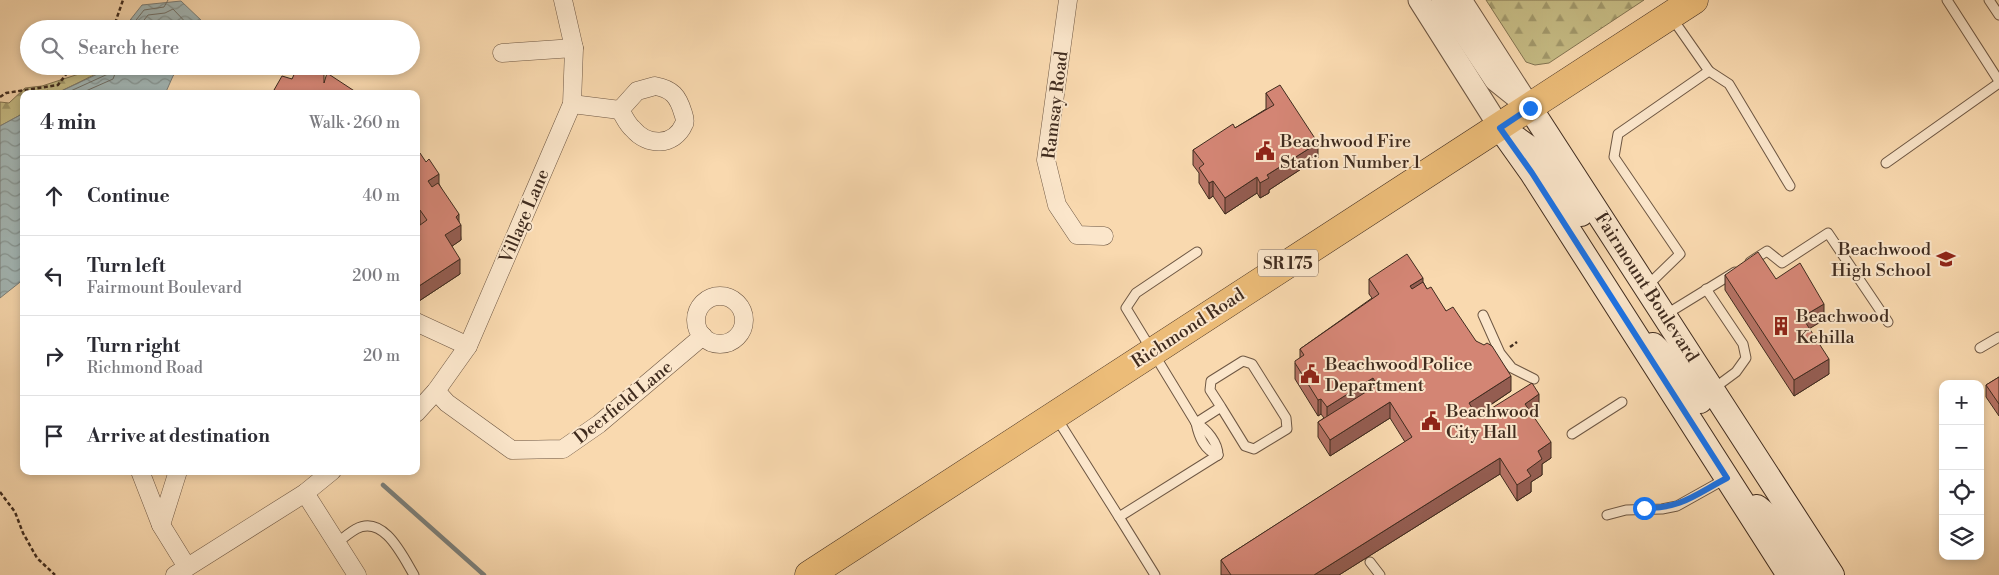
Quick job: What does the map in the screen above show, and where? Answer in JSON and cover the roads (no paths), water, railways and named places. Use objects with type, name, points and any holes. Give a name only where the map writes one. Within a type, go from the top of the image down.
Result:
[{"type":"main road","name":"Richmond Road","points":[[809,575],[1500,128],[1694,0]]},
{"type":"main road","name":"Fairmount Boulevard","points":[[1530,108],[1647,286],[1832,575]]},
{"type":"main road","points":[[1500,128],[1545,159],[1603,248],[1647,286]]},
{"type":"main road","name":"Fairmount Boulevard","points":[[1500,128],[1789,575]]},
{"type":"main road","points":[[1624,318],[1683,374],[1743,465],[1771,480]]},
{"type":"main road","points":[[1727,478],[1774,522],[1813,575]]},
{"type":"street","name":"Village Lane","points":[[420,409],[436,391],[468,346],[572,104],[574,48],[563,0]]},
{"type":"street","name":"Ramsay Road","points":[[1068,0],[1046,160],[1057,205],[1077,235],[1104,236]]},
{"type":"street","name":"Fairmount Boulevard","points":[[1419,0],[1500,128]]},
{"type":"street","points":[[1442,0],[1495,80],[1530,108]]},
{"type":"street","name":"Fairmount Boulevard","points":[[1461,0],[1530,108]]},
{"type":"street","points":[[502,53],[574,48]]},
{"type":"street","points":[[572,104],[620,110]]},
{"type":"street","points":[[420,324],[468,346]]},
{"type":"street","name":"Deerfield Lane","points":[[436,391],[447,403],[512,450],[563,449],[599,424],[702,336]]},
{"type":"street","points":[[142,475],[181,571],[305,493],[327,475]]},
{"type":"street","points":[[161,525],[177,475]]},
{"type":"street","points":[[305,493],[357,575]]},
{"type":"lane","points":[[1886,162],[1999,82],[1947,0]]},
{"type":"lane","points":[[1989,0],[1999,15]]},
{"type":"lane","points":[[1670,16],[1685,40],[1709,71],[1729,84],[1790,186]]},
{"type":"lane","points":[[1647,286],[1680,254],[1614,157],[1618,134],[1709,71]]},
{"type":"lane","points":[[1665,315],[1767,252],[1782,263],[1828,233],[1888,322]]},
{"type":"lane","points":[[1119,517],[1218,456],[1209,452],[1198,435],[1196,423],[1151,352],[1126,308],[1128,302],[1136,293],[1197,252]]},
{"type":"lane","points":[[1706,290],[1743,344],[1746,358],[1736,372],[1712,389]]},
{"type":"lane","points":[[1483,314],[1500,354],[1512,368],[1534,379]]},
{"type":"lane","points":[[1980,348],[1999,337]]},
{"type":"lane","points":[[1243,360],[1248,361],[1252,364],[1286,418],[1287,429],[1254,450],[1250,449],[1245,446],[1221,407],[1210,390],[1211,381],[1243,360]]},
{"type":"lane","points":[[1572,434],[1622,402]]},
{"type":"lane","points":[[1196,423],[1221,407]]},
{"type":"lane","points":[[1054,415],[1155,575]]},
{"type":"lane","points":[[1607,515],[1626,510],[1662,509],[1677,506],[1727,478]]},
{"type":"lane","points":[[337,543],[358,528],[373,527],[390,536],[414,575]]},
{"type":"lane","points":[[1370,562],[1380,575]]},
{"type":"water","points":[[181,1],[201,20],[130,20],[142,5]]},
{"type":"water","points":[[95,75],[174,75],[167,90],[64,90]]},
{"type":"water","points":[[20,115],[20,282],[0,298],[0,126]]},
{"type":"waterway","points":[[383,485],[484,575]]},
{"type":"place","name":"Beachwood Fire Station Number 1","points":[[1265,151]]},
{"type":"place","name":"Beachwood High School","points":[[1946,259]]},
{"type":"place","name":"Beachwood Kehilla","points":[[1781,326]]},
{"type":"place","name":"Beachwood Police Department","points":[[1310,374]]},
{"type":"place","name":"Beachwood City Hall","points":[[1431,421]]}]
